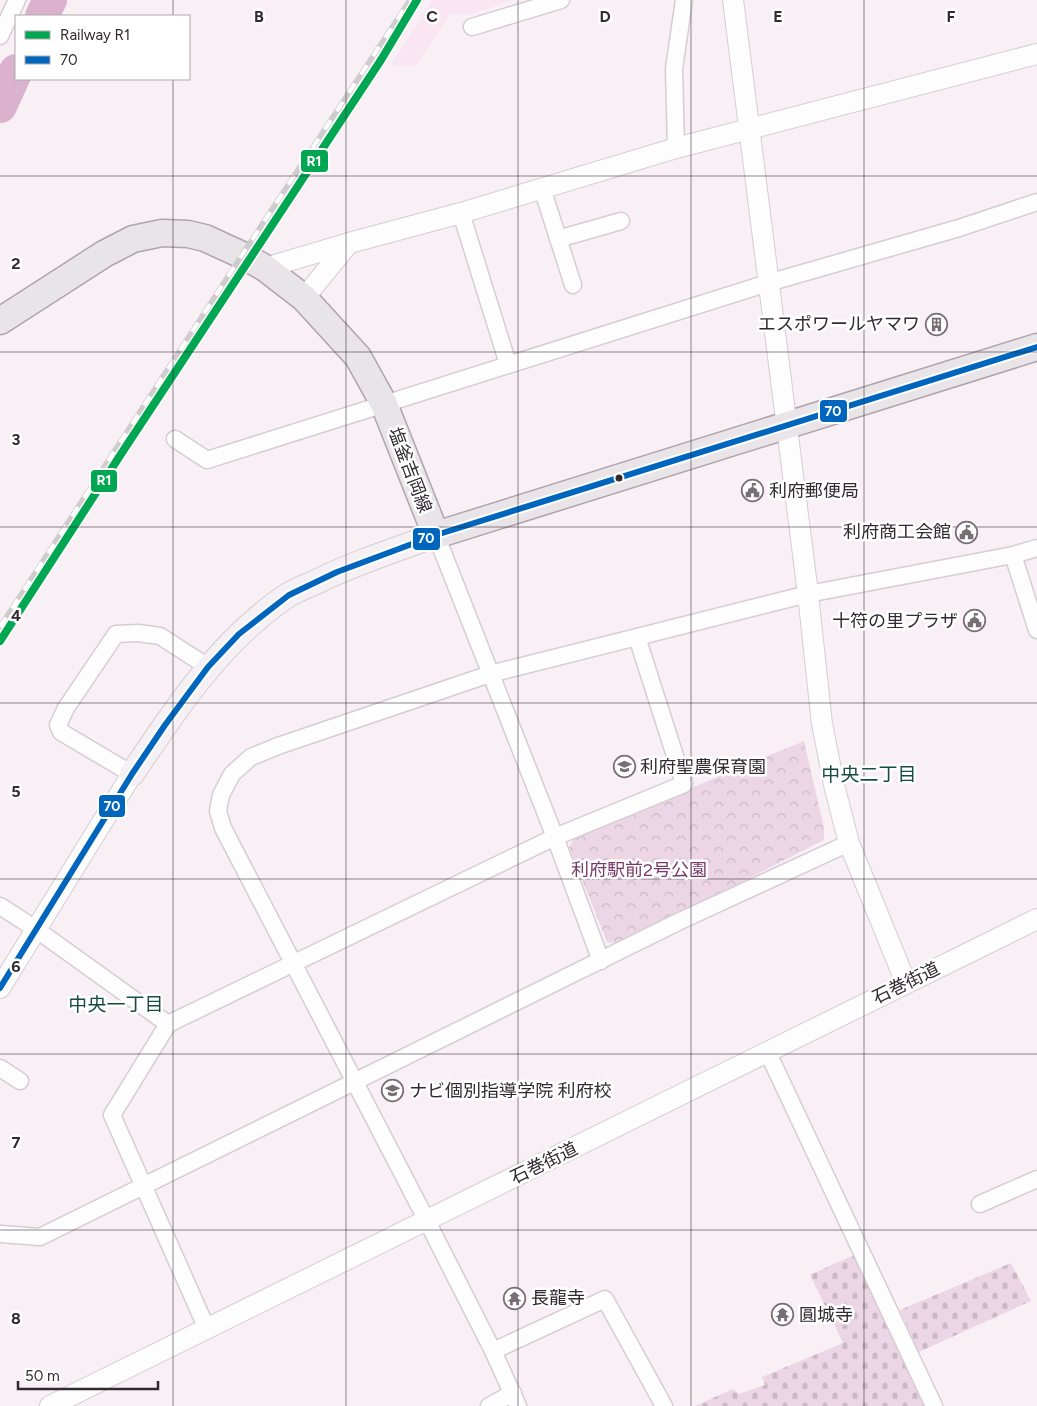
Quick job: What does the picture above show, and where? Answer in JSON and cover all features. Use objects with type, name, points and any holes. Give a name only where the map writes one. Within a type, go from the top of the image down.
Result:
[{"type":"main road","name":"塩釜吉岡線","points":[[0,322],[104,254],[134,239],[162,233],[188,234],[205,238],[265,268],[304,298],[358,357],[384,404],[436,535],[1037,347]]},
{"type":"main road","points":[[132,774],[208,667],[239,634],[289,595],[337,572],[436,535]]},
{"type":"street","points":[[0,36],[17,0]]},
{"type":"street","points":[[472,27],[561,0]]},
{"type":"street","points":[[676,148],[674,69],[684,0]]},
{"type":"street","points":[[733,0],[808,594],[822,724],[835,789],[849,843],[906,983]]},
{"type":"street","points":[[265,268],[462,213],[676,148],[1037,54]]},
{"type":"street","points":[[542,188],[573,285]]},
{"type":"street","points":[[175,439],[207,460],[768,283],[959,228],[1037,202]]},
{"type":"street","points":[[462,213],[508,364]]},
{"type":"street","points":[[558,238],[621,221]]},
{"type":"street","points":[[304,298],[349,243]]},
{"type":"street","points":[[436,535],[555,838],[601,961]]},
{"type":"street","points":[[489,1406],[515,1400],[493,1351],[427,1221],[223,828],[218,811],[221,795],[232,774],[251,757],[278,746],[490,674],[808,594],[1013,556],[1037,548]]},
{"type":"street","points":[[1013,556],[1037,630]]},
{"type":"street","points":[[0,988],[132,774],[61,732],[58,725],[66,708],[116,634],[138,633],[160,636],[208,667]]},
{"type":"street","points":[[207,1329],[112,1115],[168,1024],[555,838],[684,784],[637,638]]},
{"type":"street","points":[[0,1234],[40,1237],[678,922],[849,843]]},
{"type":"street","points":[[0,906],[37,930],[168,1024]]},
{"type":"street","name":"石巻街道","points":[[50,1406],[1037,919]]},
{"type":"street","points":[[768,1053],[934,1406]]},
{"type":"street","points":[[0,1068],[20,1081]]},
{"type":"street","points":[[980,1204],[1037,1179]]},
{"type":"street","points":[[493,1351],[604,1299],[664,1406]]},
{"type":"shaded area","points":[[432,0],[511,0],[470,15],[450,14],[416,66],[391,65]]},
{"type":"green space","name":"利府駅前2号公園","points":[[804,741],[824,828],[824,840],[621,943],[607,942],[569,847],[576,836]]},
{"type":"green space","points":[[856,1254],[926,1406],[695,1406],[733,1389],[739,1394],[765,1385],[762,1377],[843,1343],[810,1275]]},
{"type":"green space","points":[[1011,1263],[1031,1301],[919,1352],[900,1310]]},
{"type":"waterway","points":[[42,15],[50,0]]},
{"type":"waterway","points":[[0,106],[15,73]]},
{"type":"railway","points":[[0,627],[410,0]]},
{"type":"rail line","name":"R1","points":[[0,641],[381,60],[417,0]]},
{"type":"transit line","name":"70","points":[[0,988],[132,774],[165,725],[208,667],[239,634],[289,595],[337,572],[436,535],[1037,347]]},
{"type":"place","name":"エスポワールヤマワ","points":[[936,324]]},
{"type":"place","name":"利府郵便局","points":[[753,491]]},
{"type":"place","name":"利府商工会館","points":[[967,532]]},
{"type":"place","name":"十符の里プラザ","points":[[974,621]]},
{"type":"place","name":"利府聖農保育園","points":[[624,767]]},
{"type":"place","name":"ナビ個別指導学院 利府校","points":[[393,1091]]},
{"type":"place","name":"長龍寺","points":[[515,1298]]},
{"type":"place","name":"圓城寺","points":[[783,1315]]},
{"type":"district","name":"中央二丁目","points":[[869,774]]},
{"type":"district","name":"中央一丁目","points":[[116,1004]]}]
